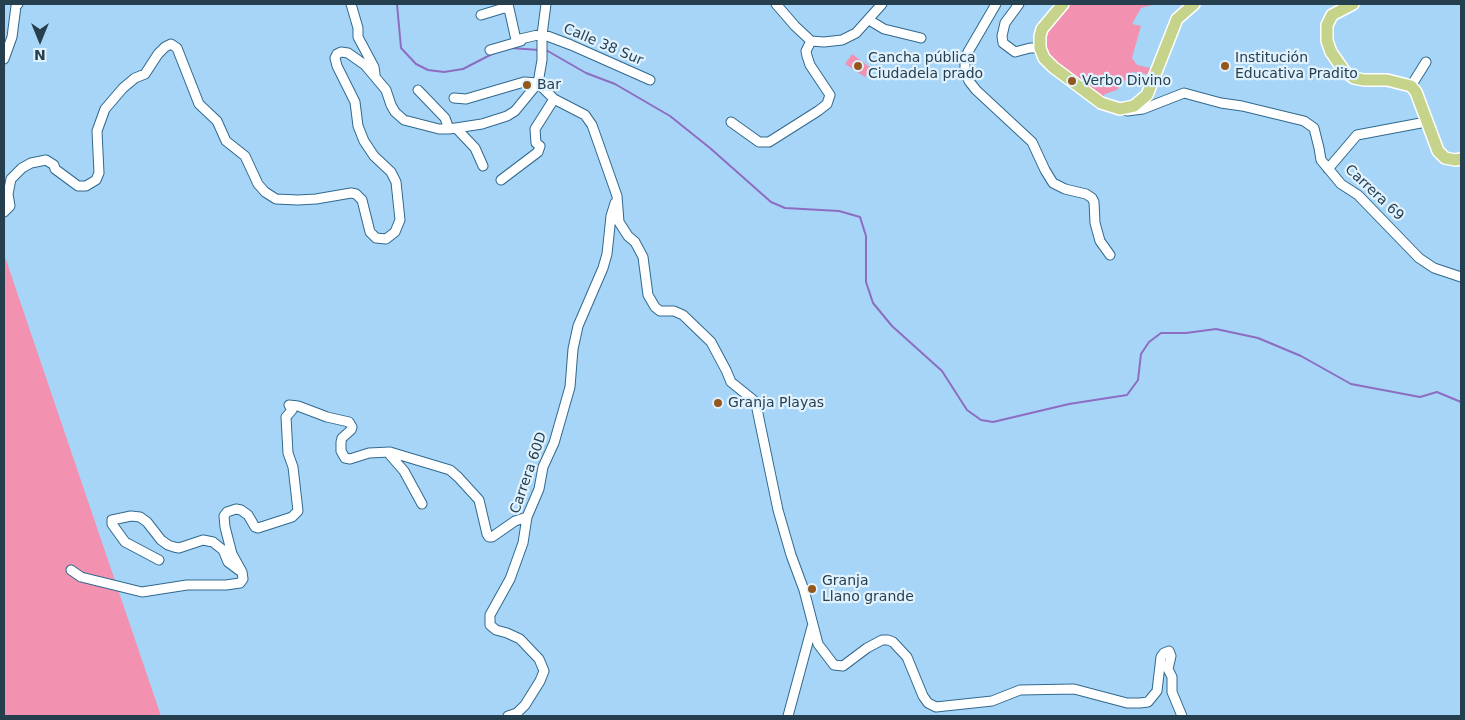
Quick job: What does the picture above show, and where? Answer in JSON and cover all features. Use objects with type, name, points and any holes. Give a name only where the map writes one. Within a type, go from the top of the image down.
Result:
[{"type":"main road","points":[[1063,4],[1042,30],[1040,48],[1044,58],[1101,103],[1120,109],[1134,106],[1147,95],[1173,27],[1180,15],[1194,4]]},
{"type":"main road","points":[[1352,4],[1338,11],[1329,20],[1326,32],[1331,52],[1345,72],[1354,78],[1387,80],[1410,86],[1416,92],[1438,151],[1445,158],[1461,159]]},
{"type":"street","points":[[4,59],[12,37],[16,6],[18,4]]},
{"type":"street","points":[[351,4],[358,28],[358,36],[374,67],[376,77]]},
{"type":"street","points":[[4,212],[10,206],[8,194],[11,179],[22,168],[31,163],[46,160],[78,186],[86,186],[96,180],[99,173],[97,131],[105,109],[123,88],[135,78],[145,74],[165,46],[171,44],[177,48],[199,104],[217,120],[226,141],[245,156],[258,184],[265,192],[276,199],[298,200],[351,193],[356,194],[362,200],[370,232],[376,238],[386,239],[395,232],[400,220],[396,182],[391,172],[374,156],[364,142],[358,126],[355,102],[339,72],[335,60],[336,56],[341,52],[350,54],[365,65],[386,90],[395,112],[404,120],[426,127],[452,128],[482,124],[507,116],[515,111],[538,83],[542,60],[542,37],[546,4]]},
{"type":"street","points":[[776,4],[795,26],[811,40],[824,42],[842,40],[856,33],[882,4]]},
{"type":"street","points":[[996,4],[977,34],[965,60],[965,71],[969,81],[992,106],[1003,113],[1032,142],[1053,183],[1065,189],[1086,194],[1092,198],[1094,202],[1095,223],[1100,241],[1110,255]]},
{"type":"street","points":[[1019,4],[1005,23],[1002,40],[1005,46],[1015,52],[1030,48],[1040,48]]},
{"type":"street","points":[[481,15],[509,6]]},
{"type":"street","name":"Calle 38 Sur","points":[[509,6],[516,39],[542,37],[571,45],[650,80]]},
{"type":"street","points":[[869,20],[884,29],[921,38]]},
{"type":"street","points":[[490,50],[542,37]]},
{"type":"street","points":[[731,122],[759,142],[769,142],[827,104],[830,95],[810,65],[807,56],[806,51],[811,40]]},
{"type":"street","points":[[1410,86],[1426,62]]},
{"type":"street","points":[[454,98],[466,99],[524,82],[538,83],[554,99],[585,115],[592,125],[617,196],[619,222],[628,236],[635,242],[643,257],[648,295],[655,307],[660,311],[674,311],[683,315],[711,342],[731,382],[757,403],[778,510],[791,555],[804,590],[818,644],[834,664],[843,666],[867,648],[882,640],[892,642],[907,658],[923,696],[928,703],[936,707],[992,700],[1020,690],[1074,689],[1127,702],[1148,702],[1157,691],[1161,657],[1169,651],[1171,656],[1168,669],[1172,677],[1172,692],[1182,716]]},
{"type":"street","points":[[418,90],[452,128],[475,148],[483,166]]},
{"type":"street","name":"Carrera 69","points":[[1120,109],[1125,111],[1143,109],[1184,93],[1304,121],[1314,128],[1320,148],[1321,160],[1340,184],[1358,195],[1419,258],[1434,268],[1461,277]]},
{"type":"street","points":[[501,180],[538,152],[540,146],[536,143],[535,128],[554,99]]},
{"type":"street","points":[[1328,169],[1357,135],[1426,122]]},
{"type":"street","name":"Carrera 60D","points":[[508,716],[516,713],[525,704],[540,681],[544,671],[539,659],[520,639],[492,628],[489,621],[496,603],[510,579],[522,543],[527,517],[539,489],[543,467],[554,443],[570,387],[573,348],[578,326],[605,261],[611,216],[617,196]]},
{"type":"street","points":[[71,570],[81,577],[142,592],[187,585],[238,584],[243,579],[242,572],[232,554],[224,527],[224,516],[227,512],[236,509],[242,510],[248,515],[255,527],[258,528],[292,517],[298,511],[294,468],[288,453],[286,417],[292,410],[289,405],[349,422],[352,430],[341,440],[341,451],[345,458],[350,459],[369,453],[390,452],[411,460],[441,466],[455,474],[479,500],[489,537],[492,538],[515,521],[527,517]]},
{"type":"street","points":[[390,452],[390,455],[404,471],[422,504]]},
{"type":"street","points":[[159,560],[125,542],[112,524],[112,520],[131,516],[140,517],[147,522],[161,540],[174,548],[203,540],[213,542],[223,550],[228,562],[242,572]]},
{"type":"street","points":[[788,716],[812,626]]},
{"type":"shaded area","points":[[1068,4],[1155,4],[1141,8],[1132,24],[1141,26],[1132,58],[1137,65],[1155,69],[1153,75],[1132,72],[1117,90],[1105,94],[1101,100],[1047,55],[1043,38],[1052,19]]},
{"type":"shaded area","name":"Cancha pública Ciudadela prado","points":[[852,54],[871,68],[865,77],[845,64]]},
{"type":"shaded area","points":[[4,254],[161,716],[4,716]]},
{"type":"waterway","points":[[397,4],[401,48],[416,64],[428,70],[444,72],[463,69],[494,53]]},
{"type":"waterway","points":[[511,48],[539,50]]},
{"type":"waterway","points":[[546,50],[586,73],[615,84],[670,116],[710,148],[771,202],[785,208],[839,211],[860,217],[866,236],[866,282],[873,303],[892,326],[942,371],[967,410],[981,420],[993,422],[1069,404],[1127,395],[1138,380],[1141,354],[1149,342],[1161,333],[1186,333],[1216,329],[1258,338],[1301,356],[1351,384],[1420,397],[1437,392],[1461,402]]},
{"type":"place","name":"Cancha pública Ciudadela prado","points":[[858,66]]},
{"type":"place","name":"Institución Educativa Pradito","points":[[1225,66]]},
{"type":"place","name":"Verbo Divino","points":[[1072,81]]},
{"type":"place","name":"Bar","points":[[527,85]]},
{"type":"place","name":"Granja Playas","points":[[718,403]]},
{"type":"place","name":"Granja Llano grande","points":[[812,589]]}]
